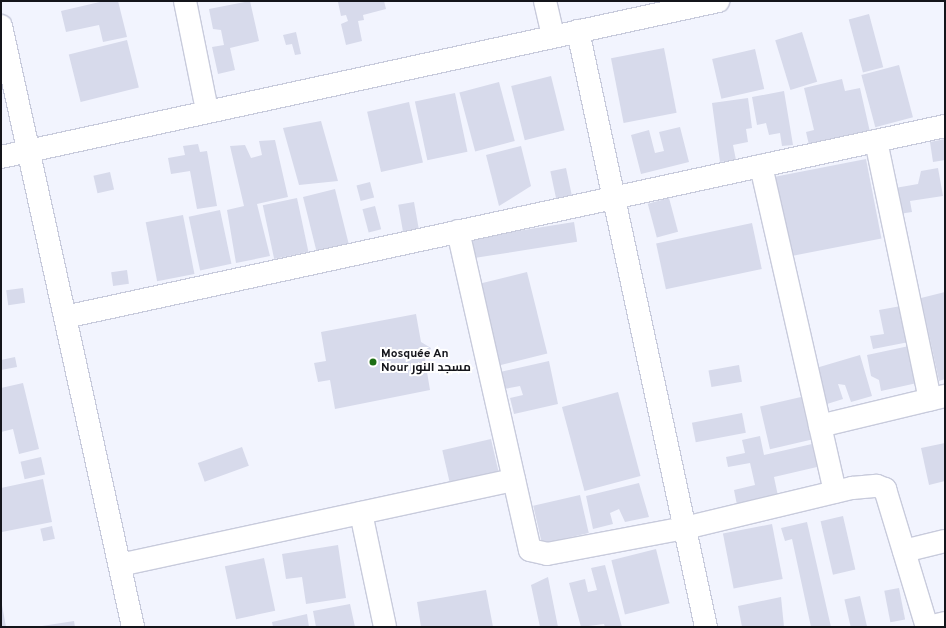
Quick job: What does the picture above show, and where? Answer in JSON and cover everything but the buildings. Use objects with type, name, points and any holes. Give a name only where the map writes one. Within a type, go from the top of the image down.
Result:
[{"type":"street","points":[[185,1],[207,110]]},
{"type":"street","points":[[545,1],[553,36]]},
{"type":"street","points":[[1,157],[207,110],[718,1]]},
{"type":"street","points":[[1,26],[133,627]]},
{"type":"street","points":[[578,31],[706,627]]},
{"type":"street","points":[[65,317],[945,126]]},
{"type":"street","points":[[820,426],[937,398],[876,141]]},
{"type":"street","points":[[761,166],[835,492]]},
{"type":"street","points":[[458,231],[530,550],[540,554],[685,528],[870,485],[885,489],[928,627],[945,623]]},
{"type":"street","points":[[120,565],[514,480]]},
{"type":"street","points":[[361,513],[385,627]]},
{"type":"street","points":[[904,551],[945,541]]},
{"type":"place","name":"Mosquée An Nour مسجد النور","points":[[373,362]]}]
